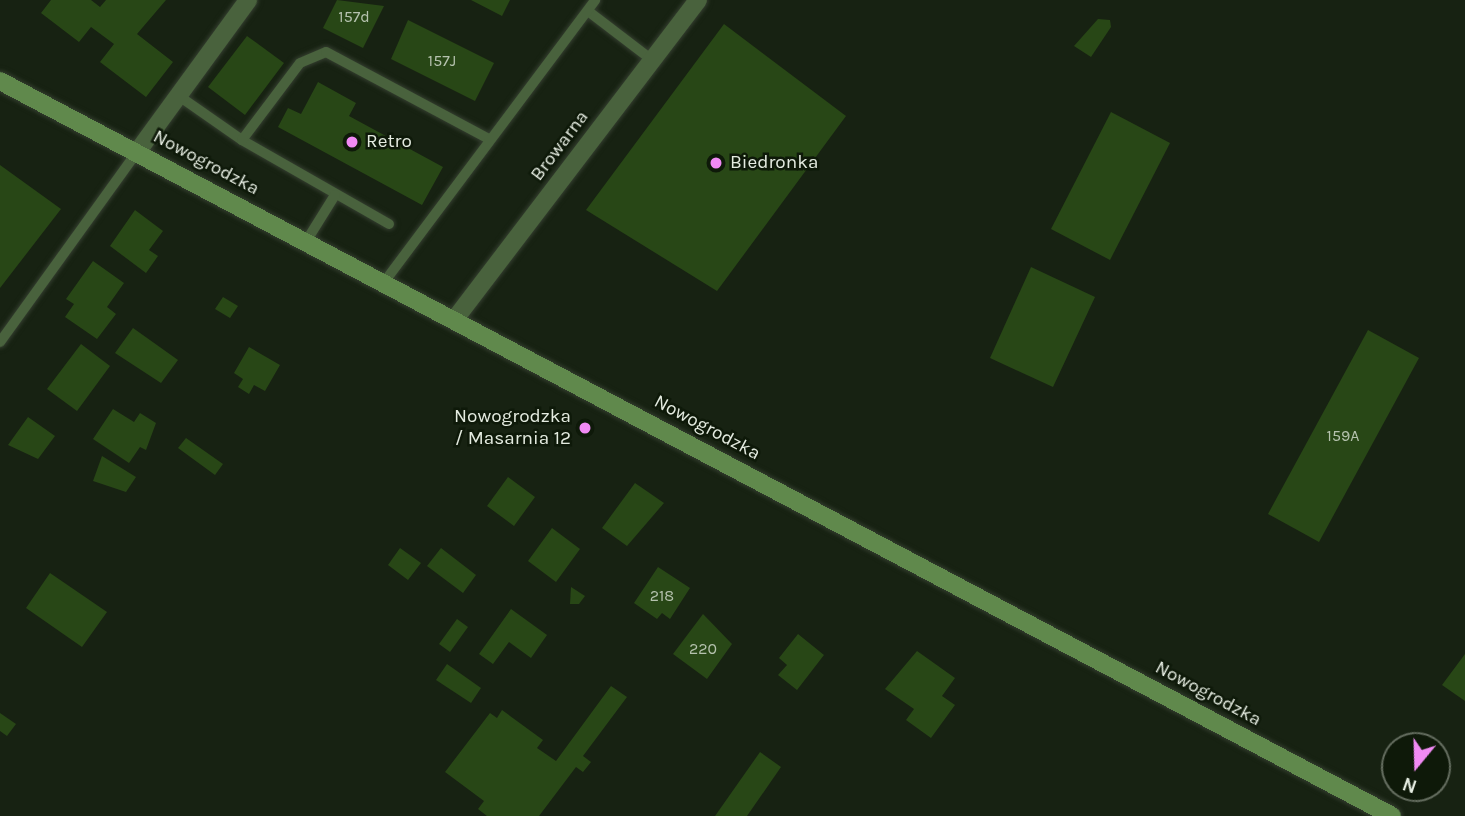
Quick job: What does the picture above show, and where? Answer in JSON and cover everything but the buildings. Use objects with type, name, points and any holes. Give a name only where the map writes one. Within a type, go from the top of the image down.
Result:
[{"type":"main road","name":"Nowogrodzka","points":[[0,80],[138,150],[1392,816]]},
{"type":"street","points":[[138,150],[176,94],[248,0]]},
{"type":"street","name":"Browarna","points":[[455,319],[698,0]]},
{"type":"lane","points":[[385,281],[595,0]]},
{"type":"lane","points":[[588,11],[652,60]]},
{"type":"lane","points":[[242,140],[300,63],[326,52],[489,139]]},
{"type":"lane","points":[[176,94],[242,140],[389,224]]},
{"type":"lane","points":[[0,342],[138,150]]},
{"type":"lane","points":[[307,240],[335,195]]},
{"type":"place","name":"Retro","points":[[352,142]]},
{"type":"place","name":"Biedronka","points":[[716,163]]},
{"type":"place","name":"Nowogrodzka / Masarnia 12","points":[[585,428]]}]
